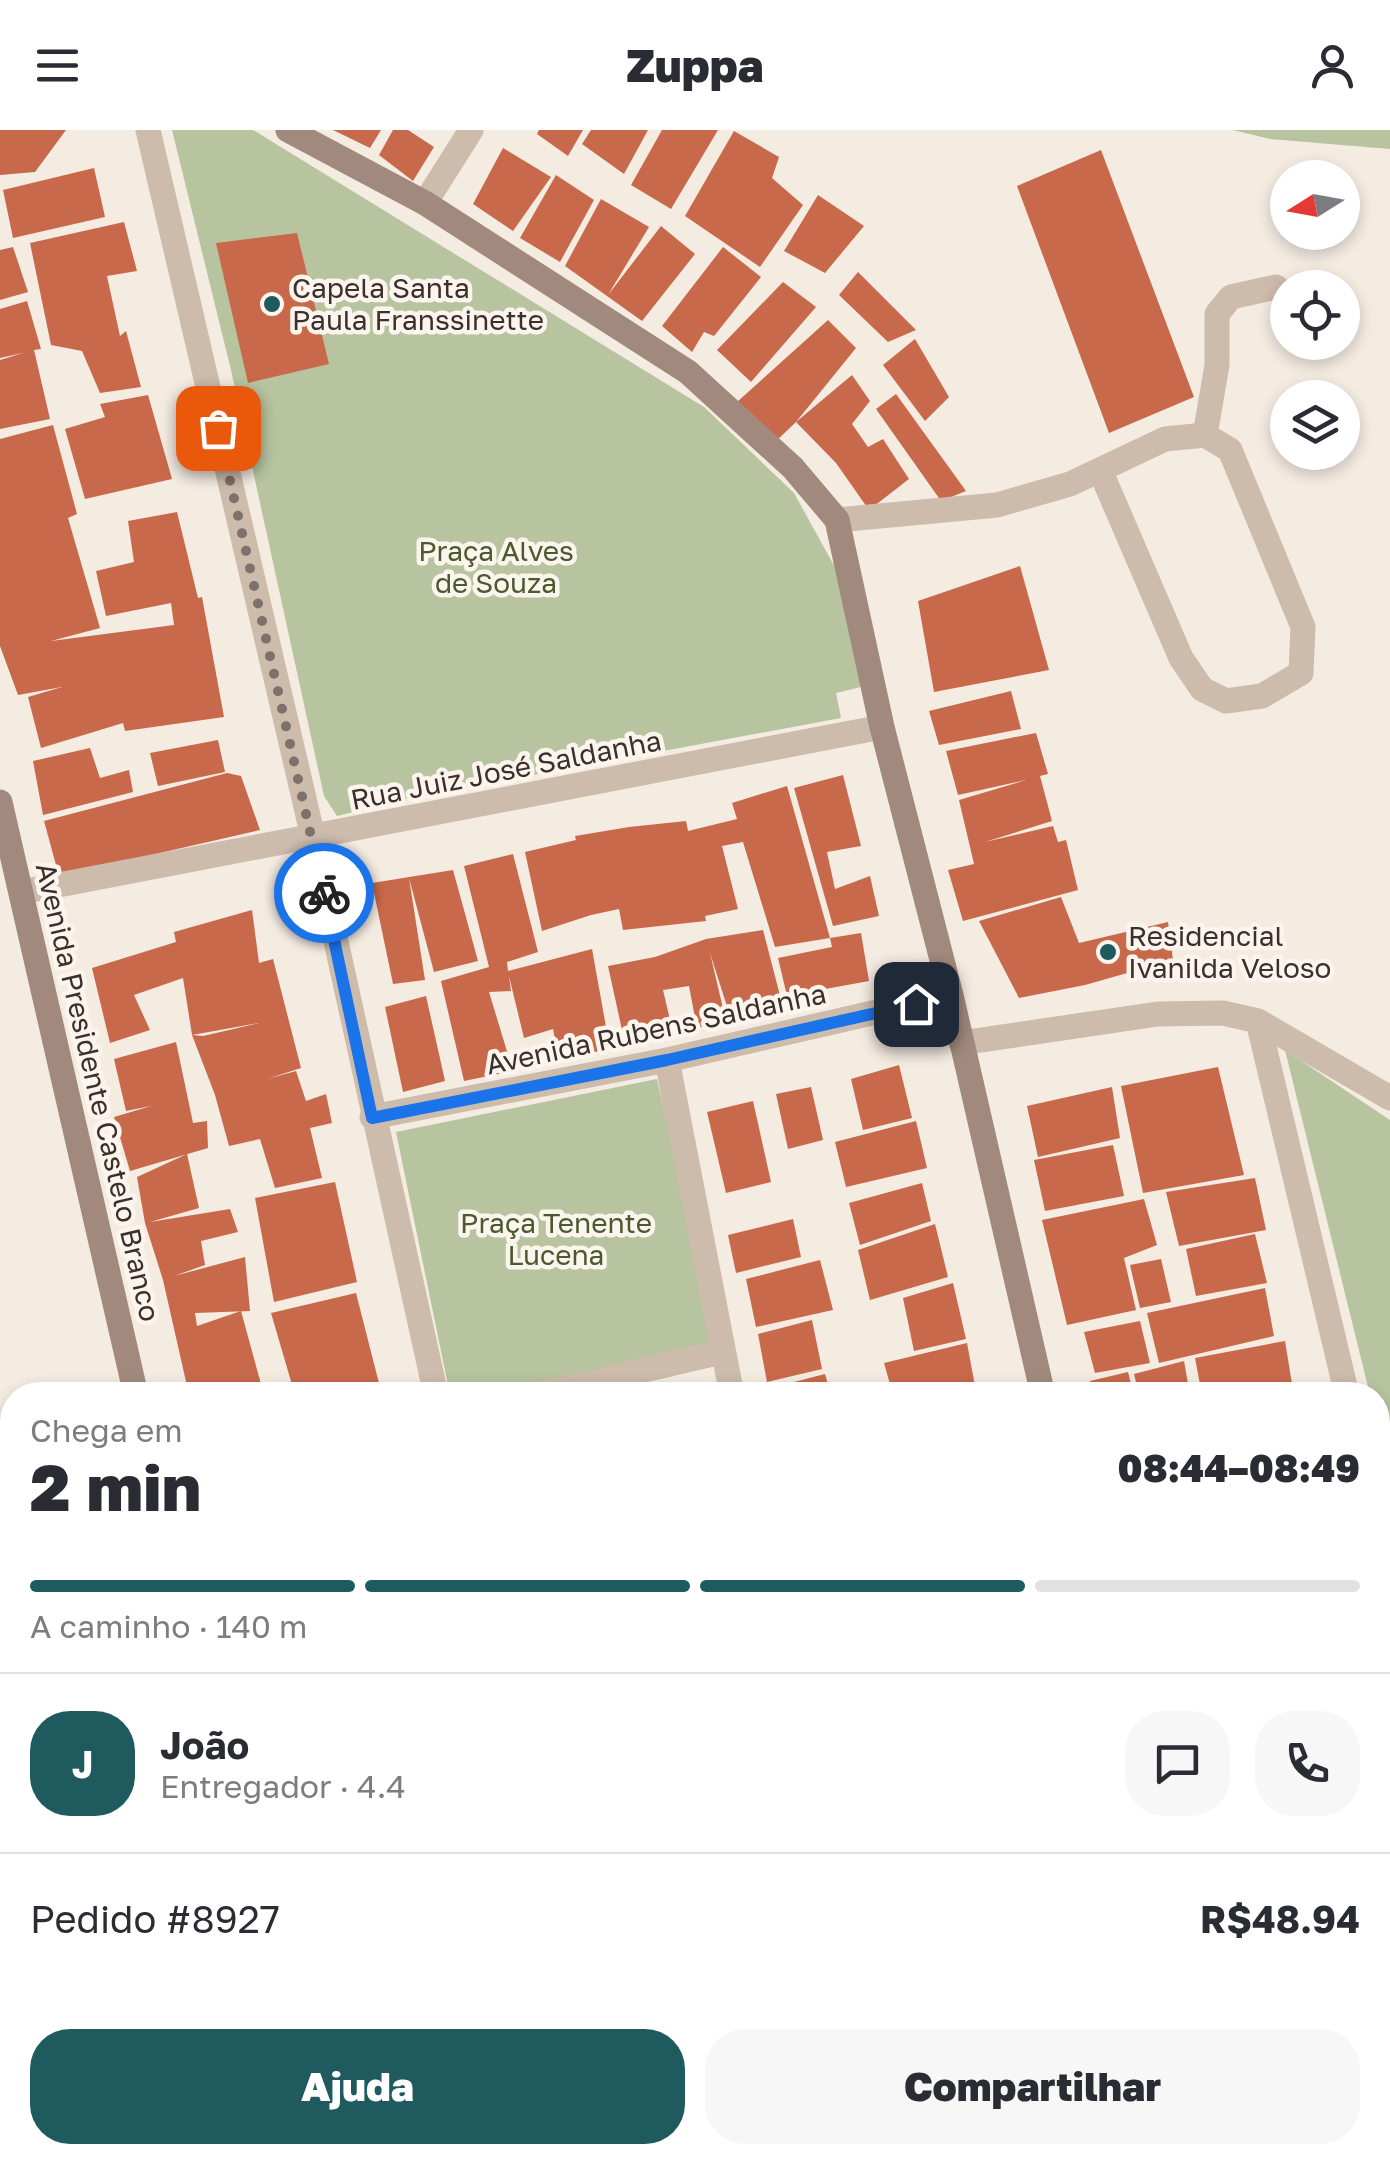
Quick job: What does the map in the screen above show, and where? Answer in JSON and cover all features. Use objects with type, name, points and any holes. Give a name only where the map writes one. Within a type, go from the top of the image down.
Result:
[{"type":"main road","points":[[288,130],[425,203],[688,372],[793,468],[838,520],[882,727],[951,995],[1040,1382]]},
{"type":"main road","name":"Avenida Presidente Castelo Branco","points":[[0,802],[133,1382]]},
{"type":"street","points":[[148,130],[433,1382]]},
{"type":"street","points":[[425,203],[471,130]]},
{"type":"street","points":[[1205,435],[1217,365],[1217,314],[1231,296],[1270,287]]},
{"type":"street","points":[[838,520],[997,504],[1070,484],[1164,439],[1205,435],[1230,450],[1303,628],[1301,673],[1262,696],[1226,702],[1202,690],[1181,658],[1100,470]]},
{"type":"street","name":"Rua Juiz José Saldanha","points":[[22,892],[882,727]]},
{"type":"street","name":"Avenida Rubens Saldanha","points":[[372,1118],[667,1060],[951,995]]},
{"type":"street","points":[[961,1044],[1158,1014],[1223,1013],[1258,1021],[1390,1098]]},
{"type":"street","points":[[1258,1021],[1344,1382]]},
{"type":"street","points":[[667,1060],[729,1382]]},
{"type":"street","points":[[593,1382],[721,1352]]},
{"type":"green space","name":"Praça Alves de Souza","points":[[172,130],[253,130],[704,407],[794,493],[842,580],[869,685],[836,693],[841,718],[410,798],[337,816],[324,796],[231,370]]},
{"type":"green space","points":[[1233,130],[1390,130],[1390,149],[1270,139]]},
{"type":"green space","points":[[1285,1050],[1390,1120],[1390,1382],[1367,1382]]},
{"type":"green space","name":"Praça Tenente Lucena","points":[[657,1079],[721,1352],[594,1382],[447,1382],[396,1132]]},
{"type":"building","points":[[0,130],[66,130],[35,172],[0,175]]},
{"type":"building","points":[[333,130],[381,130],[370,148]]},
{"type":"building","points":[[393,130],[408,130],[434,147],[413,181],[379,155]]},
{"type":"building","points":[[539,130],[583,130],[568,156],[537,134]]},
{"type":"building","points":[[591,130],[648,130],[624,174],[582,144]]},
{"type":"building","points":[[662,130],[718,130],[671,209],[631,185]]},
{"type":"building","points":[[734,131],[779,157],[772,178],[803,205],[760,267],[685,216]]},
{"type":"building","points":[[503,148],[551,177],[513,231],[473,204]]},
{"type":"building","points":[[1101,150],[1194,397],[1109,433],[1017,186]]},
{"type":"building","points":[[94,168],[105,217],[13,238],[3,190]]},
{"type":"building","points":[[556,175],[594,200],[560,262],[520,238]]},
{"type":"building","points":[[818,195],[864,226],[825,273],[784,251]]},
{"type":"building","points":[[601,199],[649,227],[608,295],[661,226],[695,254],[642,321],[565,266]]},
{"type":"building","points":[[124,222],[137,271],[107,276],[120,336],[126,331],[141,387],[100,393],[82,351],[51,345],[30,243]]},
{"type":"building","name":"Capela Santa Paula Franssinette","points":[[297,233],[329,364],[248,383],[216,243]]},
{"type":"building","points":[[13,247],[28,292],[0,300],[0,250]]},
{"type":"building","points":[[723,247],[761,277],[714,336],[704,332],[692,352],[662,326]]},
{"type":"building","points":[[858,272],[916,330],[888,342],[839,295]]},
{"type":"building","points":[[783,282],[816,307],[751,382],[717,350]]},
{"type":"building","points":[[27,301],[41,349],[34,350],[50,419],[0,429],[0,360],[23,353],[0,358],[0,309]]},
{"type":"building","points":[[828,320],[856,348],[774,443],[737,402]]},
{"type":"building","points":[[915,339],[949,397],[925,421],[883,365]]},
{"type":"building","points":[[852,375],[870,401],[852,424],[868,447],[883,439],[909,479],[869,510],[836,463],[796,422]]},
{"type":"building","points":[[896,394],[966,491],[941,501],[876,409]]},
{"type":"building","points":[[148,395],[172,479],[85,499],[65,429],[105,417],[100,404]]},
{"type":"building","points":[[53,425],[77,514],[68,518],[100,628],[51,641],[174,625],[171,603],[106,616],[96,571],[134,562],[128,521],[177,512],[198,598],[202,597],[224,717],[125,731],[123,723],[41,748],[28,697],[62,687],[18,695],[0,646],[0,439]]},
{"type":"building","points":[[1020,566],[1049,670],[934,692],[918,601]]},
{"type":"building","points":[[1011,691],[1021,729],[939,745],[929,711]]},
{"type":"building","points":[[1036,733],[1048,774],[1040,776],[1052,821],[985,842],[1053,826],[1058,842],[1066,840],[1078,890],[963,921],[948,870],[974,864],[959,800],[1026,780],[958,795],[946,751]]},
{"type":"building","points":[[218,740],[225,772],[158,786],[150,753]]},
{"type":"building","points":[[90,748],[100,778],[129,770],[133,792],[43,815],[33,761]]},
{"type":"building","points":[[227,773],[241,776],[260,830],[59,876],[44,821]]},
{"type":"building","points":[[843,775],[861,846],[827,852],[835,889],[870,876],[879,916],[833,926],[794,788]]},
{"type":"building","points":[[787,786],[830,938],[775,947],[743,842],[722,846],[738,909],[705,916],[706,921],[623,930],[619,909],[542,931],[525,852],[576,840],[575,836],[629,827],[686,821],[688,831],[737,819],[732,803]]},
{"type":"building","points":[[513,854],[538,952],[507,962],[508,971],[592,949],[610,1049],[559,1059],[553,1029],[524,1038],[509,976],[511,991],[489,992],[513,1071],[464,1081],[441,981],[489,967],[464,866]]},
{"type":"building","points":[[453,870],[478,961],[434,972],[409,878],[425,980],[393,984],[372,883]]},
{"type":"building","name":"Residencial Ivanilda Veloso","points":[[1061,897],[1079,943],[1168,922],[1173,960],[1085,985],[1019,998],[979,921]]},
{"type":"building","points":[[252,910],[259,963],[273,959],[301,1068],[267,1079],[296,1071],[306,1101],[326,1094],[332,1123],[310,1128],[322,1178],[275,1188],[260,1139],[229,1146],[192,1035],[183,978],[134,995],[150,1030],[110,1043],[92,968],[176,942],[174,932]],"holes":[[[259,1023],[203,1036],[192,1035]]]},
{"type":"building","points":[[763,930],[783,1007],[731,1019],[710,953],[726,1021],[697,1028],[689,986],[663,990],[670,1020],[622,1030],[608,966],[655,957],[706,939]]},
{"type":"building","points":[[861,933],[869,981],[787,996],[778,958],[832,947],[830,938]]},
{"type":"building","points":[[426,996],[445,1081],[403,1092],[385,1007]]},
{"type":"building","points":[[176,1042],[193,1123],[207,1121],[208,1148],[130,1171],[114,1117],[151,1106],[126,1111],[114,1059]]},
{"type":"building","points":[[899,1065],[912,1118],[863,1130],[851,1079]]},
{"type":"building","points":[[1218,1067],[1244,1175],[1143,1193],[1121,1086]]},
{"type":"building","points":[[811,1087],[823,1140],[788,1149],[776,1094]]},
{"type":"building","points":[[1112,1087],[1120,1138],[1038,1157],[1027,1106]]},
{"type":"building","points":[[753,1101],[771,1182],[726,1193],[707,1112]]},
{"type":"building","points":[[916,1121],[927,1168],[846,1187],[835,1142]]},
{"type":"building","points":[[1113,1145],[1124,1196],[1045,1211],[1034,1160]]},
{"type":"building","points":[[187,1154],[199,1208],[150,1222],[230,1209],[238,1232],[201,1241],[205,1265],[174,1276],[245,1257],[250,1311],[241,1311],[260,1382],[186,1382],[137,1177]],"holes":[[[240,1311],[197,1326],[195,1313]]]},
{"type":"building","points":[[1255,1178],[1266,1230],[1179,1246],[1166,1192]]},
{"type":"building","points":[[335,1182],[357,1282],[274,1302],[255,1198]]},
{"type":"building","points":[[922,1183],[931,1221],[860,1245],[849,1203]]},
{"type":"building","points":[[1144,1199],[1157,1245],[1124,1258],[1136,1310],[1067,1325],[1042,1220]]},
{"type":"building","points":[[793,1219],[801,1257],[736,1273],[728,1235]]},
{"type":"building","points":[[935,1224],[948,1277],[870,1300],[858,1250]]},
{"type":"building","points":[[1255,1234],[1267,1283],[1196,1296],[1186,1249]]},
{"type":"building","points":[[1161,1259],[1171,1302],[1140,1308],[1130,1265]]},
{"type":"building","points":[[820,1260],[833,1310],[756,1327],[746,1279]]},
{"type":"building","points":[[953,1283],[966,1339],[914,1351],[903,1298]]},
{"type":"building","points":[[1265,1288],[1274,1336],[1159,1363],[1147,1313]]},
{"type":"building","points":[[356,1293],[379,1382],[291,1382],[271,1313]]},
{"type":"building","points":[[812,1320],[822,1369],[767,1382],[758,1334]]},
{"type":"building","points":[[1140,1321],[1150,1363],[1095,1373],[1084,1332]]},
{"type":"building","points":[[1285,1341],[1292,1382],[1200,1382],[1195,1358]]},
{"type":"building","points":[[967,1343],[974,1382],[889,1382],[884,1363]]},
{"type":"building","points":[[1184,1361],[1188,1382],[1136,1382],[1134,1374]]},
{"type":"building","points":[[1128,1372],[1131,1382],[1090,1382]]},
{"type":"building","points":[[825,1374],[827,1382],[794,1382]]},
{"type":"way so far","points":[[218,428],[324,893]]},
{"type":"place","name":"Capela Santa Paula Franssinette","points":[[272,304]]},
{"type":"place","name":"Residencial Ivanilda Veloso","points":[[1108,952]]},
{"type":"route","points":[[324,893],[372,1118],[667,1060],[916,1004]]}]
